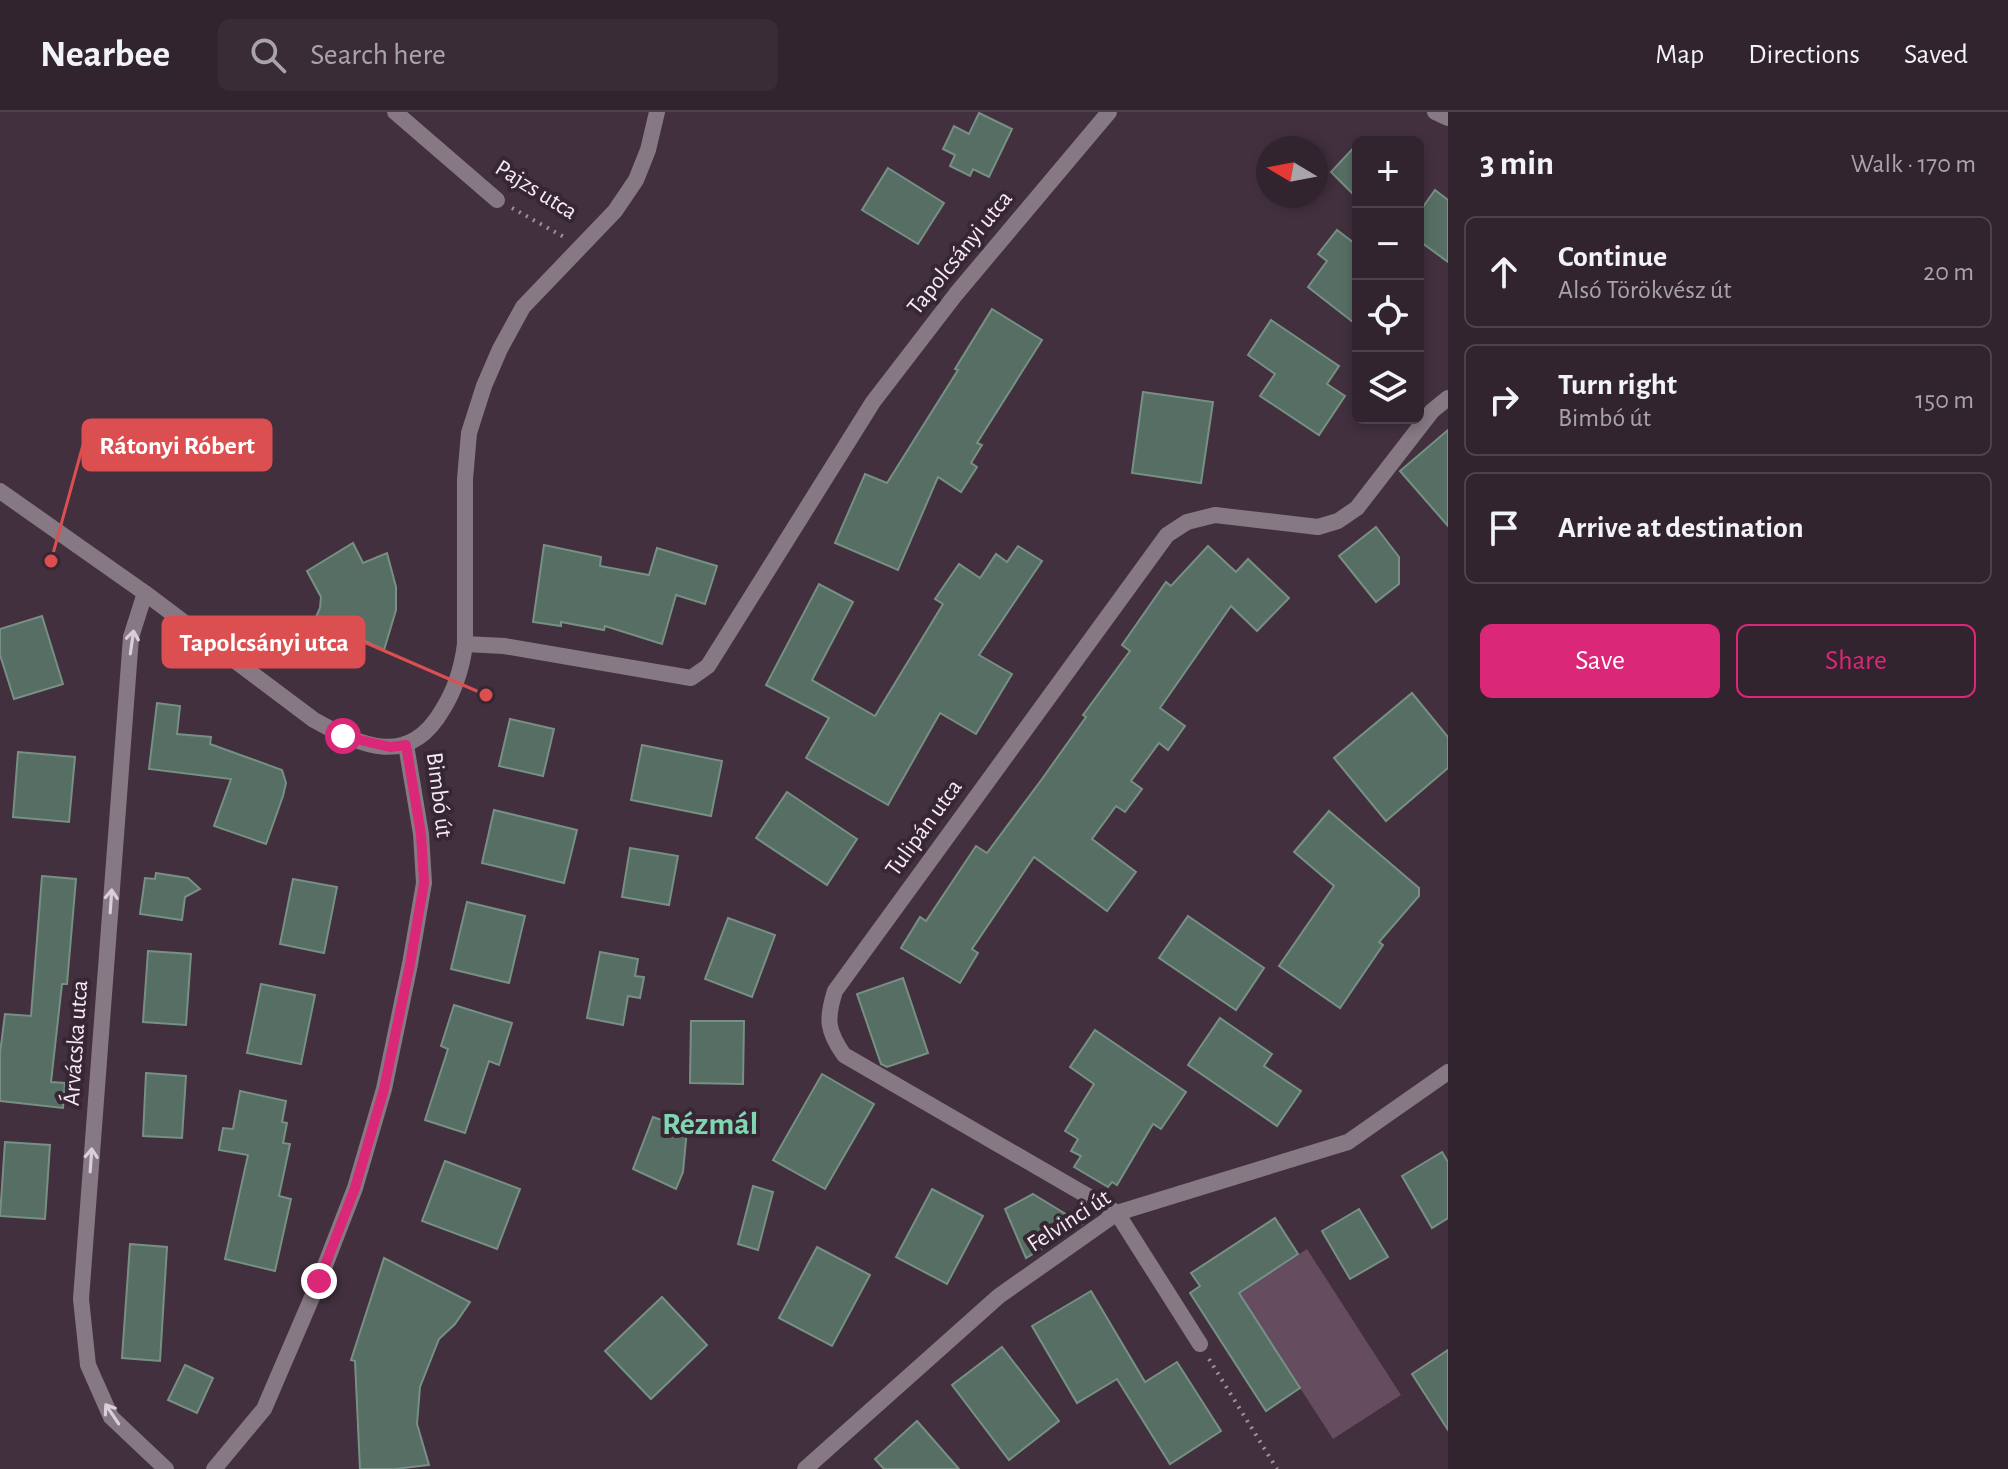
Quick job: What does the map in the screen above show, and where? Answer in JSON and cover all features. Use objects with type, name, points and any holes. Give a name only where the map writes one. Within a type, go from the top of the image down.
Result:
[{"type":"street","name":"Pajzs utca","points":[[395,112],[497,200]]},
{"type":"street","name":"Bimbó út","points":[[214,1469],[264,1409],[355,1188],[384,1089],[424,883],[421,834],[406,745],[425,735],[448,701],[462,667],[465,644],[465,479],[469,433],[484,386],[523,307],[615,211],[636,180],[648,150],[657,112]]},
{"type":"street","name":"Tapolcsányi utca","points":[[465,644],[504,646],[691,678],[708,666],[873,402],[956,294],[1109,112]]},
{"type":"street","points":[[1435,112],[1448,118]]},
{"type":"street","name":"Tulipán utca","points":[[1200,1344],[1117,1213],[844,1055],[832,1038],[827,1013],[835,991],[1167,535],[1187,522],[1215,515],[1318,527],[1338,521],[1357,508],[1432,411],[1448,398]]},
{"type":"street","points":[[0,491],[145,593],[314,720],[343,736],[367,744],[390,747],[406,745]]},
{"type":"street","name":"Árvácska utca","points":[[145,593],[131,637],[81,1299],[88,1365],[111,1417],[166,1469]]},
{"type":"street","name":"Felvinci út","points":[[805,1469],[999,1296],[1117,1213],[1348,1142],[1448,1072]]},
{"type":"path","name":"Pajzs utca","points":[[497,200],[580,245]]},
{"type":"path","points":[[1200,1344],[1277,1469]]},
{"type":"shaded area","points":[[1307,1249],[1401,1395],[1333,1439],[1239,1293]]},
{"type":"building","points":[[979,113],[1012,129],[989,177],[973,169],[970,176],[950,166],[955,155],[943,149],[954,126],[969,134]]},
{"type":"building","points":[[1352,149],[1352,193],[1331,172]]},
{"type":"building","points":[[888,168],[944,203],[918,244],[862,210]]},
{"type":"building","points":[[1435,190],[1448,200],[1448,262],[1424,244],[1424,206]]},
{"type":"building","points":[[1337,230],[1352,241],[1352,321],[1308,287],[1327,261],[1318,254]]},
{"type":"building","points":[[992,309],[1042,340],[977,443],[982,445],[971,463],[977,467],[961,492],[938,477],[898,570],[835,543],[865,474],[887,483],[958,370],[955,369]]},
{"type":"building","points":[[1271,320],[1339,366],[1327,384],[1345,396],[1319,435],[1260,396],[1275,374],[1248,355]]},
{"type":"building","points":[[1143,392],[1213,402],[1201,483],[1132,473]]},
{"type":"building","points":[[1448,430],[1448,526],[1400,471]]},
{"type":"building","points":[[1376,527],[1399,557],[1399,584],[1376,602],[1339,556]]},
{"type":"building","points":[[353,543],[363,563],[387,553],[396,587],[396,610],[384,650],[363,640],[350,662],[306,640],[320,608],[321,597],[307,571]]},
{"type":"building","points":[[544,545],[601,557],[600,566],[649,575],[657,548],[717,566],[705,604],[676,595],[662,644],[605,626],[604,630],[561,622],[561,626],[533,622]]},
{"type":"building","points":[[1018,546],[1042,561],[979,655],[1012,674],[976,734],[940,713],[888,805],[806,758],[829,718],[766,685],[819,584],[853,602],[812,680],[875,716],[943,604],[935,599],[959,564],[980,578],[996,554],[1007,562]]},
{"type":"building","points":[[1208,546],[1236,572],[1248,559],[1289,598],[1257,631],[1231,606],[1160,708],[1185,726],[1168,750],[1159,743],[1131,781],[1142,789],[1125,812],[1116,806],[1092,839],[1136,872],[1107,911],[1034,857],[972,949],[978,953],[960,983],[901,948],[920,917],[926,921],[976,846],[987,853],[1042,779],[1086,717],[1083,715],[1130,651],[1122,645],[1166,582],[1171,586]]},
{"type":"building","points":[[42,616],[63,684],[14,699],[0,655],[0,629]]},
{"type":"building","points":[[1412,693],[1448,737],[1448,768],[1386,821],[1334,758]]},
{"type":"building","points":[[157,703],[180,706],[177,734],[211,737],[210,744],[282,770],[286,783],[266,844],[214,826],[231,779],[149,769]]},
{"type":"building","points":[[510,719],[554,729],[543,776],[499,766]]},
{"type":"building","points":[[642,745],[722,761],[711,816],[631,800]]},
{"type":"building","points":[[18,752],[75,757],[69,822],[13,817]]},
{"type":"building","points":[[787,792],[857,839],[827,885],[756,838]]},
{"type":"building","points":[[494,810],[577,830],[564,883],[482,863]]},
{"type":"building","points":[[1329,811],[1419,888],[1419,896],[1379,942],[1383,945],[1340,1008],[1279,966],[1334,886],[1294,852]]},
{"type":"building","points":[[630,848],[678,856],[669,905],[622,897]]},
{"type":"building","points":[[156,873],[188,878],[200,889],[185,897],[182,920],[140,914],[145,878],[155,879]]},
{"type":"building","points":[[42,876],[76,879],[67,984],[62,984],[51,1082],[65,1083],[63,1108],[0,1101],[0,1053],[5,1014],[31,1016]]},
{"type":"building","points":[[293,879],[337,887],[324,953],[280,944]]},
{"type":"building","points":[[467,902],[525,916],[509,983],[451,969]]},
{"type":"building","points":[[1188,916],[1264,968],[1236,1010],[1159,958]]},
{"type":"building","points":[[728,918],[775,935],[752,997],[705,979]]},
{"type":"building","points":[[148,951],[191,954],[186,1025],[143,1022]]},
{"type":"building","points":[[600,952],[638,959],[635,976],[644,977],[640,998],[628,996],[623,1025],[587,1018]]},
{"type":"building","points":[[903,978],[928,1053],[887,1067],[881,1064],[857,994]]},
{"type":"building","points":[[261,984],[315,995],[301,1064],[247,1053]]},
{"type":"building","points":[[454,1005],[512,1023],[499,1065],[489,1061],[465,1133],[425,1120],[448,1049],[441,1046]]},
{"type":"building","points":[[1220,1018],[1272,1054],[1264,1066],[1301,1091],[1277,1126],[1188,1065]]},
{"type":"building","points":[[691,1021],[744,1021],[743,1084],[690,1083]]},
{"type":"building","points":[[1095,1030],[1186,1092],[1161,1129],[1153,1124],[1117,1185],[1112,1182],[1108,1187],[1074,1167],[1081,1156],[1071,1151],[1078,1139],[1065,1131],[1094,1084],[1070,1067]]},
{"type":"building","points":[[146,1073],[186,1076],[182,1138],[143,1136]]},
{"type":"building","points":[[822,1074],[874,1104],[825,1189],[773,1160]]},
{"type":"building","points":[[240,1091],[286,1101],[282,1122],[287,1123],[283,1143],[290,1144],[279,1196],[291,1199],[275,1271],[225,1259],[248,1155],[219,1150],[223,1128],[233,1129]]},
{"type":"building","points":[[653,1117],[687,1129],[683,1172],[676,1189],[633,1169]]},
{"type":"building","points":[[5,1142],[50,1145],[45,1219],[0,1216]]},
{"type":"building","points":[[1442,1152],[1448,1162],[1448,1218],[1432,1228],[1402,1176]]},
{"type":"building","points":[[445,1161],[520,1189],[497,1249],[422,1221]]},
{"type":"building","points":[[753,1186],[773,1192],[758,1250],[738,1244]]},
{"type":"building","points":[[932,1189],[983,1216],[947,1284],[896,1257]]},
{"type":"building","points":[[1033,1194],[1082,1224],[1026,1258],[1005,1209]]},
{"type":"building","points":[[1359,1209],[1388,1257],[1350,1279],[1322,1231]]},
{"type":"building","points":[[1275,1218],[1298,1254],[1239,1293],[1300,1388],[1266,1411],[1190,1293],[1200,1286],[1191,1273]]},
{"type":"building","points":[[130,1244],[167,1247],[160,1361],[122,1358]]},
{"type":"building","points":[[817,1247],[870,1275],[832,1346],[779,1318]]},
{"type":"building","points":[[384,1258],[470,1302],[455,1324],[439,1339],[420,1387],[417,1424],[429,1465],[360,1469],[355,1361],[351,1360]]},
{"type":"building","points":[[1091,1291],[1145,1382],[1177,1362],[1221,1431],[1170,1464],[1117,1379],[1077,1403],[1032,1326]]},
{"type":"building","points":[[662,1297],[707,1345],[651,1399],[605,1351]]},
{"type":"building","points":[[1002,1347],[1059,1421],[1009,1460],[952,1385]]},
{"type":"building","points":[[1448,1350],[1448,1430],[1412,1374]]},
{"type":"building","points":[[185,1365],[213,1378],[197,1413],[168,1400]]},
{"type":"building","points":[[917,1421],[959,1469],[884,1469],[875,1459]]},
{"type":"place","name":"Rátonyi Róbert","points":[[51,561]]},
{"type":"place","name":"Tapolcsányi utca","points":[[486,695]]},
{"type":"district","name":"Rézmál","points":[[710,1124]]},
{"type":"route","points":[[319,1281],[355,1188],[384,1089],[424,883],[421,834],[406,745],[390,747],[367,744],[343,736]]}]
